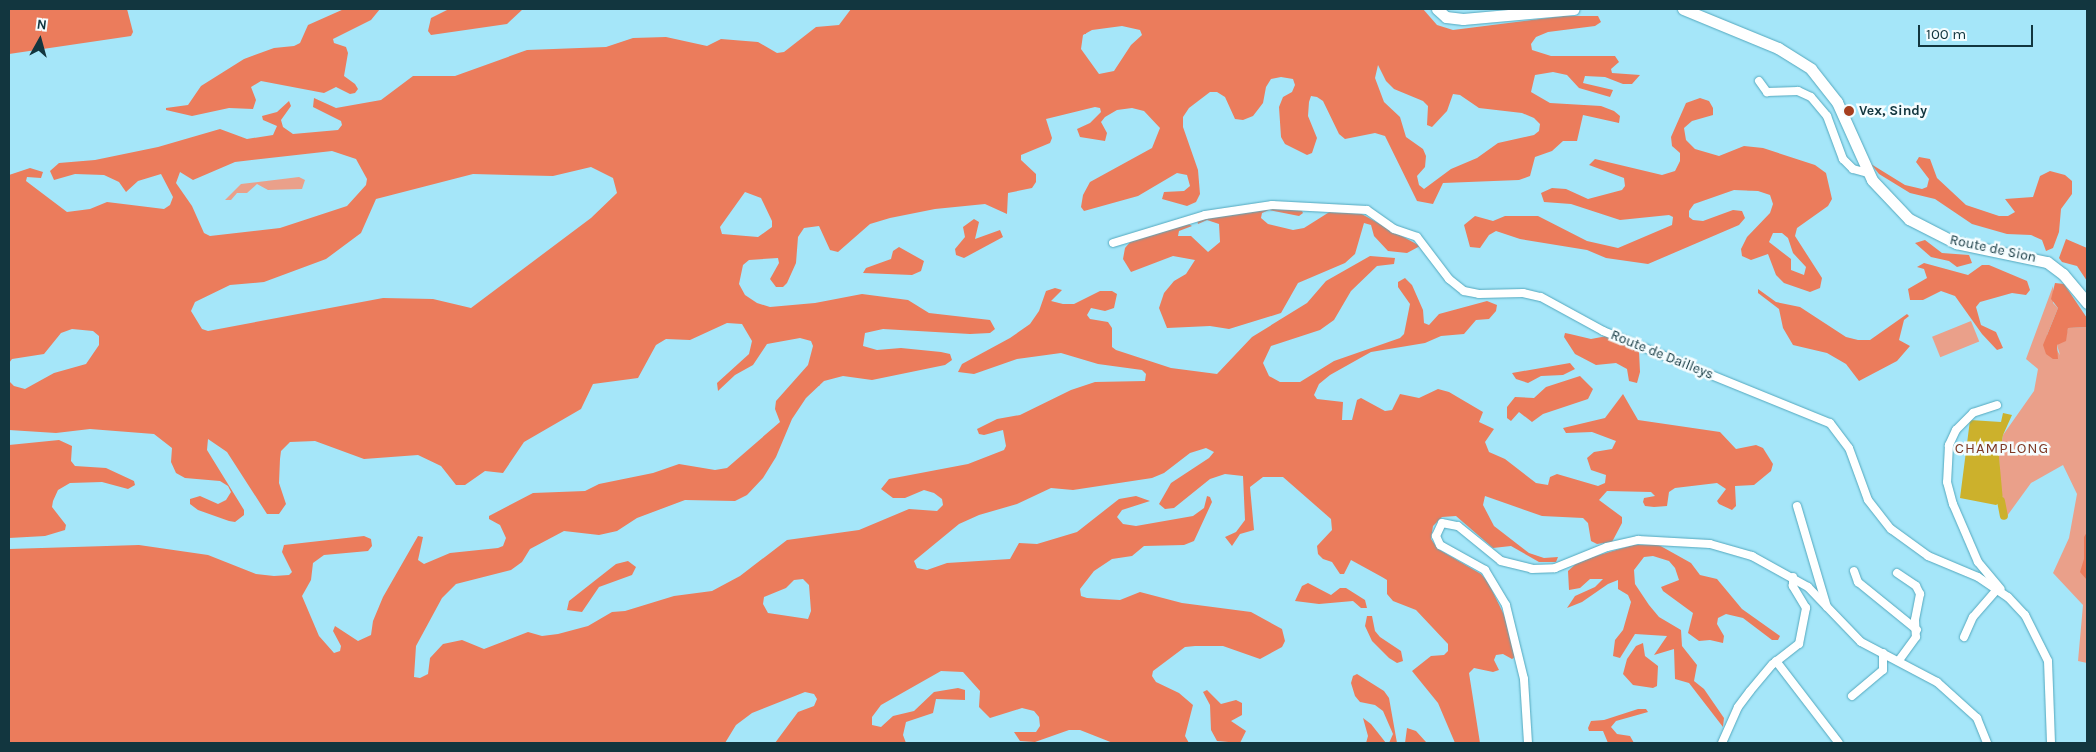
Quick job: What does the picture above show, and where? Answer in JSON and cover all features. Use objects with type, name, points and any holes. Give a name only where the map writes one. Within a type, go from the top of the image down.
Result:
[{"type":"main road","points":[[1436,9],[1446,17],[1463,19],[1574,9]]},
{"type":"main road","name":"Route de Sion","points":[[1683,9],[1778,48],[1811,68],[1837,102],[1868,173],[1889,202],[1918,225],[1956,243],[2047,262],[2064,274],[2087,303]]},
{"type":"street","points":[[1759,81],[1767,92],[1798,92],[1811,97],[1826,116],[1843,159],[1853,169],[1868,173]]},
{"type":"street","name":"Route de Dailleys","points":[[1113,243],[1205,215],[1272,205],[1367,210],[1394,229],[1417,237],[1449,279],[1464,291],[1480,294],[1523,293],[1541,297],[1603,331],[1830,423],[1849,448],[1866,497],[1891,529],[1921,552],[1973,573],[1999,591],[2023,612],[2047,656],[2051,743]]},
{"type":"street","points":[[1964,637],[1974,616],[1999,591],[1978,562],[1953,504],[1948,482],[1949,445],[1956,430],[1974,414],[1997,405]]},
{"type":"street","points":[[1797,506],[1827,607]]},
{"type":"street","points":[[1528,743],[1524,679],[1506,605],[1485,570],[1440,545],[1436,536],[1440,525],[1450,523],[1458,526],[1494,557],[1525,569],[1555,568],[1624,542],[1662,540],[1733,549],[1760,559],[1793,577],[1827,607],[1850,633],[1882,653],[1899,660],[1937,682],[1977,718],[1987,743]]},
{"type":"street","points":[[1854,571],[1858,582],[1917,630]]},
{"type":"street","points":[[1897,573],[1916,586],[1920,594],[1915,620],[1916,637],[1899,660]]},
{"type":"street","points":[[1722,743],[1738,707],[1776,661],[1796,648],[1800,640],[1806,608],[1793,586],[1793,577]]},
{"type":"street","points":[[1852,696],[1883,670],[1882,653]]},
{"type":"street","points":[[1776,661],[1839,743]]},
{"type":"shaded area","points":[[9,9],[127,9],[133,32],[131,36],[9,54]]},
{"type":"shaded area","points":[[344,9],[380,9],[371,20],[333,39],[334,43],[346,47],[348,53],[344,76],[355,84],[358,89],[355,93],[350,94],[336,87],[324,93],[261,81],[251,87],[256,100],[253,109],[229,108],[192,116],[166,110],[166,108],[188,105],[201,86],[244,59],[274,48],[294,46],[300,43],[308,25]]},
{"type":"shaded area","points":[[449,9],[523,9],[507,24],[431,35],[428,31],[431,18]]},
{"type":"shaded area","points":[[851,9],[1423,9],[1437,25],[1453,30],[1563,16],[1598,16],[1601,22],[1595,26],[1548,32],[1536,37],[1531,44],[1532,50],[1551,56],[1615,56],[1619,62],[1611,69],[1612,73],[1640,75],[1632,84],[1623,84],[1605,77],[1585,76],[1583,83],[1613,90],[1610,97],[1579,88],[1567,75],[1553,72],[1535,75],[1531,92],[1550,103],[1601,106],[1614,111],[1620,116],[1619,123],[1583,115],[1577,141],[1563,141],[1552,151],[1535,157],[1530,176],[1519,180],[1443,183],[1433,204],[1417,201],[1385,136],[1375,133],[1345,139],[1339,134],[1323,101],[1317,97],[1311,96],[1309,102],[1308,116],[1317,138],[1312,153],[1307,155],[1285,144],[1281,137],[1279,107],[1283,97],[1292,92],[1295,85],[1293,79],[1281,77],[1271,79],[1266,87],[1263,103],[1253,116],[1243,120],[1235,119],[1225,97],[1217,92],[1210,92],[1189,108],[1183,117],[1183,127],[1198,170],[1200,194],[1196,202],[1187,206],[1162,199],[1164,192],[1184,191],[1190,186],[1187,175],[1177,173],[1138,196],[1084,211],[1081,207],[1083,195],[1090,182],[1152,148],[1160,128],[1144,111],[1132,108],[1117,110],[1105,117],[1101,122],[1107,133],[1105,141],[1080,137],[1077,129],[1090,123],[1101,112],[1100,108],[1095,107],[1046,119],[1052,138],[1050,143],[1021,155],[1021,160],[1036,174],[1036,182],[1032,188],[1008,193],[1007,214],[985,204],[935,209],[890,218],[870,224],[838,252],[830,250],[819,226],[804,228],[798,237],[796,263],[787,283],[783,287],[776,287],[770,279],[779,263],[778,258],[749,260],[743,265],[739,284],[745,295],[757,303],[770,307],[815,303],[862,294],[908,300],[929,313],[990,320],[995,329],[990,333],[970,334],[883,329],[865,333],[863,346],[877,350],[901,348],[941,352],[950,354],[952,360],[945,365],[872,380],[843,376],[824,381],[806,398],[792,419],[776,457],[763,478],[747,495],[735,501],[685,500],[637,518],[617,531],[599,535],[564,531],[530,549],[522,562],[511,570],[456,584],[442,598],[416,646],[414,677],[420,678],[428,674],[430,658],[443,644],[462,640],[484,649],[528,632],[542,636],[588,626],[612,612],[625,611],[674,596],[712,591],[740,576],[787,540],[859,530],[909,509],[937,511],[943,505],[942,499],[934,493],[924,490],[905,498],[893,498],[881,489],[889,479],[968,464],[1004,450],[1006,446],[1003,430],[984,435],[979,434],[977,429],[997,419],[1020,415],[1071,390],[1095,382],[1145,381],[1146,374],[1142,370],[1098,364],[1061,353],[1017,359],[974,374],[958,372],[962,364],[1010,338],[1030,324],[1039,311],[1046,291],[1055,288],[1062,290],[1051,301],[1063,304],[1074,304],[1100,291],[1112,291],[1117,294],[1114,308],[1105,311],[1091,308],[1087,315],[1090,319],[1108,322],[1112,328],[1112,347],[1116,350],[1171,368],[1217,374],[1252,337],[1307,303],[1326,281],[1370,256],[1395,258],[1394,264],[1377,266],[1351,291],[1334,320],[1320,330],[1271,346],[1263,363],[1269,376],[1280,382],[1300,382],[1334,361],[1400,338],[1404,334],[1410,304],[1398,287],[1398,282],[1405,278],[1412,285],[1423,310],[1424,323],[1429,325],[1439,314],[1487,301],[1497,305],[1496,311],[1489,319],[1476,320],[1464,334],[1441,336],[1425,343],[1371,352],[1330,375],[1319,384],[1314,395],[1317,399],[1343,402],[1342,420],[1352,420],[1357,400],[1361,398],[1385,411],[1392,410],[1400,394],[1419,398],[1438,389],[1449,392],[1483,412],[1479,422],[1494,429],[1485,442],[1489,452],[1505,459],[1536,483],[1548,485],[1550,477],[1557,474],[1598,486],[1605,483],[1606,475],[1591,470],[1587,458],[1594,452],[1612,449],[1616,441],[1592,432],[1566,433],[1563,428],[1605,418],[1623,394],[1638,420],[1720,432],[1736,449],[1756,445],[1763,448],[1773,464],[1771,471],[1754,485],[1735,486],[1736,506],[1732,510],[1719,504],[1717,501],[1726,489],[1717,483],[1675,488],[1669,492],[1667,506],[1654,507],[1645,506],[1643,502],[1644,498],[1655,496],[1651,492],[1607,491],[1599,500],[1622,517],[1622,523],[1612,542],[1597,544],[1591,541],[1588,523],[1583,518],[1542,516],[1485,496],[1483,505],[1494,526],[1529,553],[1544,558],[1558,557],[1556,562],[1539,562],[1511,546],[1493,548],[1456,516],[1442,517],[1433,526],[1431,539],[1438,549],[1481,574],[1488,582],[1508,623],[1515,657],[1512,659],[1503,654],[1496,655],[1494,660],[1499,670],[1493,672],[1474,668],[1469,673],[1480,743],[1455,743],[1438,703],[1412,671],[1431,656],[1444,655],[1448,651],[1448,644],[1416,610],[1393,601],[1387,594],[1387,580],[1351,560],[1344,574],[1340,574],[1332,562],[1323,559],[1318,554],[1317,546],[1332,530],[1331,519],[1283,477],[1263,477],[1250,487],[1254,530],[1240,534],[1232,546],[1225,537],[1236,532],[1245,520],[1243,476],[1225,474],[1210,479],[1174,508],[1165,509],[1159,504],[1171,483],[1209,458],[1214,452],[1206,448],[1190,453],[1164,473],[1152,478],[1073,490],[1051,488],[1017,504],[979,515],[959,524],[914,561],[917,568],[927,570],[947,563],[1010,559],[1019,543],[1037,544],[1077,532],[1119,499],[1136,496],[1150,501],[1122,510],[1117,517],[1123,524],[1136,526],[1193,516],[1204,508],[1207,496],[1210,497],[1212,502],[1194,541],[1184,545],[1144,546],[1132,556],[1112,559],[1094,571],[1080,589],[1081,596],[1087,598],[1120,600],[1140,592],[1182,603],[1251,612],[1282,629],[1285,641],[1282,647],[1260,659],[1223,646],[1185,647],[1153,671],[1152,676],[1156,682],[1179,693],[1193,705],[1185,736],[1189,743],[1113,743],[1080,730],[1069,730],[1035,742],[1020,741],[1014,732],[1036,732],[1040,726],[1039,717],[1034,711],[1022,708],[990,718],[979,707],[980,691],[963,672],[941,671],[881,705],[872,717],[872,725],[881,727],[893,716],[914,711],[934,692],[958,688],[965,690],[965,700],[936,699],[933,713],[906,722],[903,735],[906,743],[775,743],[798,712],[814,706],[817,699],[814,694],[805,692],[752,713],[736,725],[725,743],[9,743],[9,549],[139,545],[208,555],[256,574],[274,576],[289,575],[292,572],[282,552],[284,545],[364,536],[371,539],[372,546],[368,551],[324,555],[313,563],[311,580],[302,596],[319,636],[334,653],[340,651],[341,646],[333,631],[335,626],[358,641],[371,635],[373,621],[383,597],[418,536],[423,537],[418,560],[424,564],[450,553],[498,548],[503,546],[506,538],[500,525],[489,519],[489,516],[533,493],[585,491],[599,484],[653,473],[679,464],[715,470],[727,468],[780,422],[775,409],[776,401],[808,365],[813,346],[811,341],[800,338],[767,344],[753,365],[735,375],[718,391],[717,383],[749,354],[752,341],[742,324],[727,323],[690,340],[666,339],[656,345],[638,378],[593,384],[581,409],[524,442],[503,473],[485,471],[465,485],[456,485],[441,466],[418,455],[364,459],[315,441],[290,442],[281,451],[279,483],[286,504],[279,514],[267,514],[227,452],[208,439],[207,450],[244,510],[244,515],[235,522],[229,521],[198,510],[190,504],[190,499],[200,496],[218,504],[226,500],[231,492],[228,486],[220,481],[185,478],[176,473],[171,462],[172,448],[154,434],[90,429],[56,433],[9,430],[9,381],[14,386],[25,389],[54,373],[86,364],[99,345],[99,336],[93,331],[72,329],[61,333],[44,354],[12,359],[9,363],[9,175],[30,168],[43,172],[41,178],[27,177],[26,181],[67,212],[90,209],[107,202],[164,209],[170,205],[173,197],[161,174],[138,181],[126,192],[119,182],[104,175],[75,174],[54,180],[50,171],[59,163],[95,160],[158,147],[220,129],[247,139],[273,135],[277,126],[263,120],[262,116],[277,112],[289,101],[291,106],[281,120],[283,127],[293,134],[338,130],[342,125],[341,121],[313,107],[314,98],[336,108],[381,100],[413,76],[455,76],[527,50],[606,47],[633,38],[666,37],[707,46],[721,39],[758,42],[777,53],[784,52],[816,27],[839,25]],"holes":[[[1122,26],[1140,30],[1142,35],[1131,45],[1114,71],[1099,74],[1081,49],[1083,35],[1092,30]],[[1378,65],[1386,81],[1394,89],[1423,101],[1428,106],[1427,125],[1432,127],[1447,111],[1453,94],[1460,95],[1479,108],[1522,113],[1534,118],[1540,124],[1539,131],[1534,135],[1498,143],[1477,158],[1451,169],[1424,189],[1419,185],[1417,176],[1425,167],[1426,156],[1423,149],[1406,137],[1400,117],[1384,102],[1375,78]],[[332,151],[356,159],[367,179],[366,185],[347,206],[280,228],[210,236],[204,233],[192,206],[176,183],[180,172],[193,180],[235,162]],[[591,167],[613,178],[617,193],[591,218],[471,308],[433,299],[383,298],[208,331],[202,329],[191,311],[195,302],[230,285],[264,282],[326,259],[361,233],[376,199],[473,174],[553,176]],[[745,192],[761,198],[772,221],[772,227],[758,237],[722,234],[720,227]],[[803,579],[809,585],[811,611],[808,619],[768,613],[763,604],[764,597],[786,588],[794,580]]]},
{"type":"shaded area","points":[[1700,98],[1709,101],[1713,108],[1713,115],[1692,121],[1684,128],[1686,140],[1695,149],[1719,156],[1744,146],[1763,148],[1815,165],[1826,173],[1832,199],[1828,206],[1797,228],[1795,236],[1822,278],[1820,288],[1810,292],[1784,283],[1776,275],[1768,254],[1751,260],[1742,256],[1741,249],[1747,237],[1770,213],[1773,204],[1770,195],[1758,191],[1734,190],[1694,204],[1689,211],[1689,217],[1693,220],[1703,221],[1733,210],[1742,211],[1745,218],[1739,225],[1648,264],[1606,258],[1587,250],[1520,239],[1496,231],[1489,235],[1480,248],[1470,247],[1464,225],[1475,216],[1493,221],[1505,216],[1538,216],[1587,241],[1618,248],[1672,225],[1673,217],[1669,215],[1620,220],[1571,204],[1544,202],[1541,193],[1552,188],[1566,189],[1588,199],[1622,190],[1625,186],[1624,178],[1589,165],[1595,159],[1662,175],[1675,171],[1680,161],[1680,153],[1672,146],[1671,137],[1686,103]],"holes":[[[1773,233],[1782,233],[1788,238],[1793,253],[1806,267],[1804,275],[1791,270],[1791,259],[1769,242]]]},
{"type":"shaded area","points":[[1919,157],[1930,159],[1937,178],[1966,205],[1999,216],[2008,216],[2015,212],[2005,199],[2033,197],[2040,176],[2050,171],[2065,175],[2072,181],[2072,194],[2061,209],[2059,232],[2053,248],[2046,251],[2042,240],[2031,235],[2007,234],[1972,224],[1935,199],[1910,193],[1879,174],[1871,164],[1905,185],[1922,189],[1927,187],[1929,179],[1916,162]]},
{"type":"shaded area","points":[[299,177],[305,180],[302,189],[268,190],[257,184],[247,193],[237,193],[231,200],[225,200],[241,184]]},
{"type":"shaded area","points":[[1251,204],[1273,209],[1301,209],[1303,213],[1299,216],[1269,210],[1262,213],[1261,218],[1268,224],[1293,230],[1304,228],[1331,211],[1358,212],[1420,246],[1407,253],[1388,251],[1374,236],[1371,225],[1364,223],[1355,254],[1345,263],[1298,283],[1281,313],[1229,329],[1210,326],[1167,328],[1159,308],[1164,293],[1174,281],[1186,274],[1195,260],[1173,256],[1131,272],[1123,259],[1125,248],[1131,241],[1187,223],[1192,226],[1179,231],[1178,236],[1191,236],[1208,252],[1220,242],[1219,224],[1207,220],[1198,224],[1197,220]]},
{"type":"shaded area","points":[[974,219],[979,222],[975,239],[1000,230],[1003,237],[964,258],[956,255],[955,249],[965,237],[963,227]]},
{"type":"shaded area","points":[[2066,239],[2087,248],[2087,281],[2077,266],[2062,262],[2059,258]]},
{"type":"shaded area","points":[[1925,240],[1942,253],[1969,255],[1972,263],[1957,267],[1949,261],[1931,257],[1915,243]]},
{"type":"shaded area","points":[[899,247],[924,261],[921,271],[912,275],[863,273],[866,268],[891,259],[893,251]]},
{"type":"shaded area","points":[[1924,263],[1968,275],[1982,265],[1989,265],[2027,281],[2030,290],[2026,295],[2012,293],[1980,302],[1976,307],[1981,325],[1996,332],[2003,348],[1997,350],[1982,334],[1955,296],[1941,291],[1923,300],[1910,300],[1908,289],[1927,278],[1924,269],[1917,267]]},
{"type":"shaded area","points":[[2055,283],[2064,284],[2087,318],[2087,327],[2068,328],[2066,341],[2057,345],[2058,359],[2053,359],[2046,354],[2043,345],[2058,308],[2051,299]]},
{"type":"shaded area","points":[[2053,286],[2053,303],[2058,308],[2047,335],[2060,355],[2057,345],[2066,336],[2068,328],[2087,327],[2087,663],[2078,661],[2083,605],[2053,573],[2069,538],[2077,494],[2063,465],[2031,483],[2007,516],[2000,487],[1999,457],[2003,435],[2034,391],[2038,369],[2026,359]]},
{"type":"shaded area","points":[[1758,289],[1776,302],[1800,307],[1846,337],[1858,340],[1870,340],[1907,314],[1909,316],[1904,320],[1899,340],[1910,346],[1897,361],[1859,381],[1846,364],[1827,353],[1793,345],[1783,328],[1779,309],[1758,293]]},
{"type":"shaded area","points":[[1971,321],[1979,341],[1940,357],[1932,337]]},
{"type":"shaded area","points":[[1565,333],[1591,339],[1607,336],[1639,351],[1640,372],[1637,383],[1629,381],[1627,369],[1616,363],[1596,365],[1575,354],[1564,337]]},
{"type":"shaded area","points":[[1570,363],[1575,369],[1563,375],[1541,376],[1528,383],[1516,379],[1512,373]]},
{"type":"shaded area","points":[[1580,376],[1593,389],[1588,399],[1543,414],[1532,422],[1519,412],[1511,421],[1507,418],[1507,407],[1515,397],[1534,398],[1546,387]]},
{"type":"shaded area","points":[[2003,413],[2012,415],[2003,435],[1999,457],[2003,501],[1996,505],[1960,498],[1970,420],[2001,422]]},
{"type":"shaded area","points":[[59,440],[72,446],[71,461],[75,466],[106,468],[134,481],[135,485],[128,489],[102,482],[70,483],[58,490],[52,507],[66,525],[65,530],[45,536],[9,538],[9,445]]},
{"type":"shaded area","points":[[2087,532],[2087,580],[2080,572],[2084,559],[2084,537]]},
{"type":"shaded area","points":[[1657,544],[1691,563],[1700,575],[1717,579],[1742,609],[1780,636],[1778,640],[1772,640],[1743,618],[1726,614],[1718,618],[1717,624],[1724,636],[1723,643],[1710,640],[1699,641],[1688,633],[1693,613],[1663,591],[1661,587],[1679,580],[1675,568],[1669,561],[1653,556],[1644,557],[1634,570],[1635,584],[1649,605],[1659,617],[1681,630],[1682,646],[1697,665],[1694,681],[1704,689],[1724,718],[1723,727],[1689,683],[1675,679],[1674,649],[1654,655],[1667,636],[1635,634],[1620,658],[1613,656],[1615,640],[1623,630],[1631,602],[1628,595],[1618,589],[1618,580],[1608,584],[1582,602],[1567,608],[1575,596],[1595,587],[1603,579],[1590,579],[1580,588],[1569,590],[1568,571],[1579,561],[1633,545]]},
{"type":"shaded area","points":[[628,561],[636,567],[632,575],[599,587],[582,612],[567,610],[569,601],[616,564]]},
{"type":"shaded area","points":[[1308,583],[1331,595],[1340,588],[1346,588],[1365,600],[1367,608],[1361,608],[1353,601],[1319,604],[1295,601],[1302,586]]},
{"type":"shaded area","points":[[1367,616],[1372,616],[1375,631],[1380,637],[1401,651],[1403,661],[1397,663],[1389,658],[1372,641],[1365,626]]},
{"type":"shaded area","points":[[1643,643],[1645,656],[1658,666],[1657,686],[1653,688],[1633,685],[1623,674],[1627,659],[1636,646]]},
{"type":"shaded area","points":[[1357,674],[1384,691],[1389,698],[1397,743],[1389,743],[1393,734],[1383,711],[1375,705],[1360,702],[1355,696],[1351,683],[1353,676]]},
{"type":"shaded area","points":[[1207,690],[1221,704],[1236,700],[1242,703],[1242,715],[1231,721],[1246,731],[1240,743],[1217,741],[1211,730],[1210,705],[1203,692]]},
{"type":"shaded area","points":[[1638,709],[1646,709],[1648,712],[1616,721],[1611,727],[1617,734],[1630,736],[1634,743],[1608,743],[1603,731],[1589,731],[1588,728],[1591,721],[1604,720]]},
{"type":"shaded area","points":[[1363,718],[1371,724],[1386,743],[1366,743],[1368,736]]},
{"type":"shaded area","points":[[1407,728],[1416,731],[1426,742],[1440,743],[1405,743]]},
{"type":"waterway","points":[[2001,501],[2004,516]]},
{"type":"place","name":"Vex, Sindy","points":[[1849,111]]},
{"type":"district","name":"CHAMPLONG","points":[[2002,449]]}]
